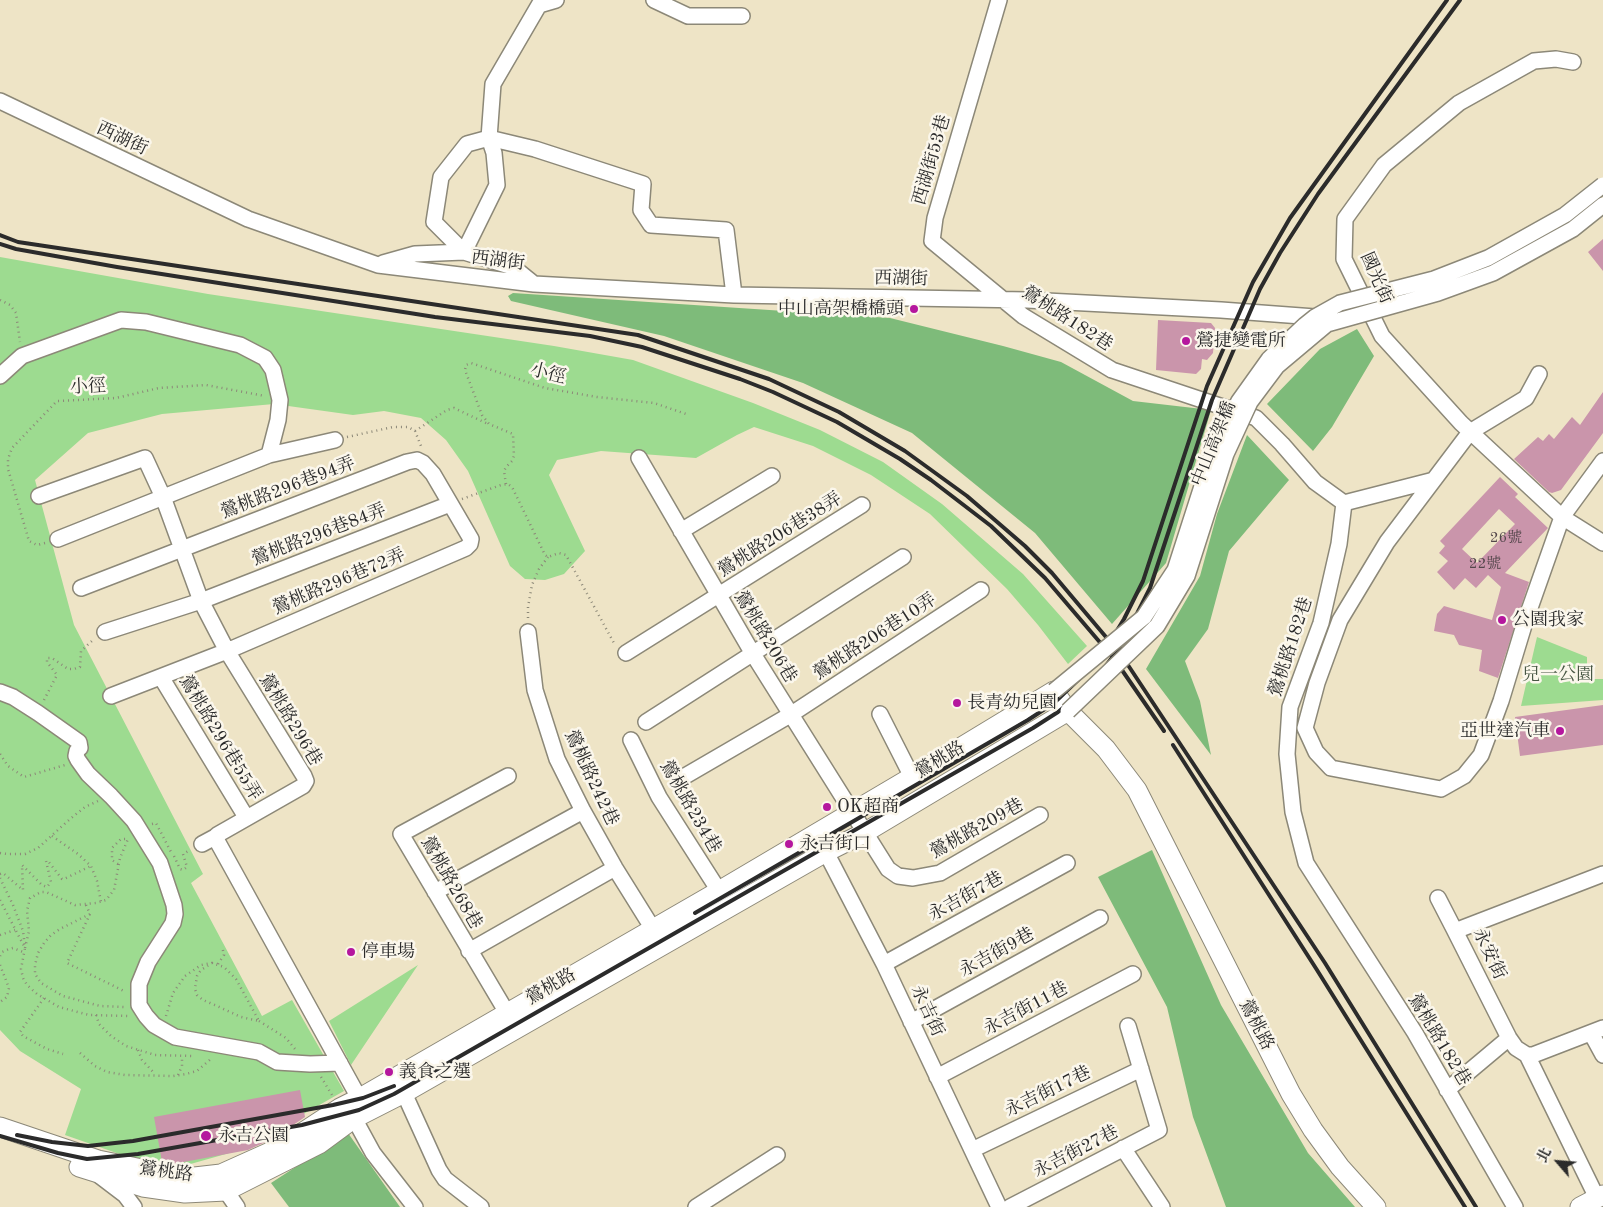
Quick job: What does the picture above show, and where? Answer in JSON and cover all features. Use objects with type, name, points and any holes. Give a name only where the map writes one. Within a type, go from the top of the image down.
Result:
[{"type":"main road","name":"鶯桃路","points":[[0,1140],[96,1166],[186,1178],[221,1174],[279,1148],[357,1109],[507,1012],[718,891],[1054,691],[1068,711],[1106,749],[1137,790],[1291,1094],[1313,1130],[1340,1167],[1376,1207]]},
{"type":"main road","name":"鶯桃路","points":[[0,1126],[143,1188],[180,1200],[226,1191],[319,1144],[357,1109],[404,1092],[826,852],[864,833],[1068,711]]},
{"type":"street","points":[[464,252],[497,185],[494,153],[488,138],[494,84],[540,3],[556,0]]},
{"type":"street","points":[[654,0],[688,16],[742,16]]},
{"type":"street","name":"西湖街53巷","points":[[999,0],[935,218],[932,241],[1004,300]]},
{"type":"street","name":"國光街","points":[[1573,62],[1556,59],[1534,61],[1458,103],[1384,165],[1345,220],[1344,259],[1382,336],[1470,432],[1562,517],[1603,543]]},
{"type":"street","name":"西湖街","points":[[0,101],[248,219],[378,265],[534,284],[734,295],[1027,300]]},
{"type":"street","points":[[464,252],[434,222],[441,177],[467,144],[488,138],[535,149],[643,184],[641,210],[651,224],[726,230],[734,295]]},
{"type":"street","name":"中山高架橋","points":[[1068,711],[1157,626],[1187,576],[1226,454],[1250,402],[1277,366],[1321,320],[1340,302],[1434,279],[1488,258],[1564,215],[1603,185]]},
{"type":"street","name":"中山高架橋","points":[[1027,300],[1221,310],[1321,320],[1438,293],[1493,273],[1573,229],[1603,205]]},
{"type":"street","points":[[378,265],[415,254],[464,252],[513,267],[534,284]]},
{"type":"street","name":"鶯桃路182巷","points":[[1004,300],[1030,320],[1112,370],[1256,418],[1282,444],[1314,482],[1344,503],[1339,544],[1321,623],[1290,708],[1287,754],[1293,812],[1306,863],[1414,1033],[1515,1207]]},
{"type":"street","points":[[0,376],[22,356],[122,320],[146,322],[240,345],[265,358],[274,370],[280,400],[278,420],[269,455]]},
{"type":"street","name":"中山高架橋","points":[[1054,691],[1144,616],[1175,570],[1214,449],[1239,401],[1269,359],[1321,320]]},
{"type":"street","points":[[1539,374],[1526,398],[1470,432],[1387,542],[1340,620],[1317,683],[1305,728],[1316,752],[1331,768],[1441,789],[1464,776],[1481,756],[1562,517],[1603,461]]},
{"type":"street","points":[[58,539],[269,455],[335,440]]},
{"type":"street","name":"鶯桃路296巷","points":[[39,496],[145,458],[163,497],[201,601],[227,651],[304,776],[306,782],[303,786],[246,817],[209,840]]},
{"type":"street","name":"鶯桃路206巷","points":[[639,458],[718,596],[864,833]]},
{"type":"street","name":"鶯桃路296巷94弄","points":[[81,588],[407,462],[418,460],[423,463]]},
{"type":"street","points":[[423,463],[433,474],[450,504]]},
{"type":"street","points":[[681,531],[772,476]]},
{"type":"street","points":[[1344,503],[1434,480]]},
{"type":"street","name":"鶯桃路296巷72弄","points":[[111,696],[227,651],[466,548],[470,544],[471,539],[450,504]]},
{"type":"street","name":"鶯桃路296巷84弄","points":[[104,632],[201,601],[450,504]]},
{"type":"street","name":"鶯桃路206巷38弄","points":[[626,653],[862,505]]},
{"type":"street","points":[[646,722],[903,557]]},
{"type":"street","name":"鶯桃路206巷10弄","points":[[680,779],[790,715],[981,590]]},
{"type":"street","name":"鶯桃路242巷","points":[[528,632],[535,690],[557,759],[615,868],[653,929]]},
{"type":"street","name":"鶯桃路296巷55弄","points":[[161,678],[246,817]]},
{"type":"street","points":[[0,692],[13,697],[79,742],[78,753],[88,774],[134,821],[134,835],[160,863],[174,905],[175,914],[168,934],[141,976],[139,984],[141,1006],[154,1025],[175,1037],[259,1052],[277,1062],[340,1063]]},
{"type":"street","points":[[880,714],[912,777]]},
{"type":"street","name":"鶯桃路234巷","points":[[631,740],[659,797],[718,891]]},
{"type":"street","name":"鶯桃路268巷","points":[[508,776],[401,834],[516,1029]]},
{"type":"street","points":[[435,892],[583,811]]},
{"type":"street","name":"鶯桃路209巷","points":[[864,833],[888,869],[898,876],[913,878],[940,873],[1040,815]]},
{"type":"street","name":"永吉街","points":[[816,833],[884,964],[999,1207]]},
{"type":"street","points":[[209,840],[340,1063],[373,1153],[415,1207]]},
{"type":"street","name":"永吉街7巷","points":[[884,964],[1066,863]]},
{"type":"street","points":[[469,950],[615,868]]},
{"type":"street","name":"永安街","points":[[1527,1055],[1516,1048],[1509,1038],[1455,931],[1603,874]]},
{"type":"street","points":[[1438,898],[1455,931]]},
{"type":"street","name":"永吉街9巷","points":[[911,1022],[1100,918]]},
{"type":"street","name":"永吉街11巷","points":[[937,1077],[1133,974]]},
{"type":"street","points":[[1128,1026],[1141,1069]]},
{"type":"street","points":[[1591,1202],[1527,1055],[1533,1055],[1597,1030],[1603,1055]]},
{"type":"street","points":[[1447,1090],[1509,1038]]},
{"type":"street","name":"永吉街27巷","points":[[1010,1207],[1159,1130],[1141,1069]]},
{"type":"street","name":"永吉街17巷","points":[[972,1150],[1141,1069]]},
{"type":"street","points":[[404,1092],[439,1170],[445,1179],[481,1207]]},
{"type":"street","points":[[1123,1148],[1162,1207]]},
{"type":"street","points":[[696,1207],[777,1155]]},
{"type":"street","points":[[96,1166],[125,1195],[134,1207]]},
{"type":"street","points":[[226,1191],[237,1207]]},
{"type":"path","points":[[0,300],[10,305],[16,313],[22,356]]},
{"type":"path","name":"小徑","points":[[489,424],[478,406],[465,370],[466,365],[471,364],[545,388],[597,397],[654,403],[689,415]]},
{"type":"path","name":"小徑","points":[[58,539],[37,545],[29,540],[8,469],[8,459],[12,448],[57,401],[116,398],[159,388],[206,386],[280,400]]},
{"type":"path","points":[[415,431],[447,410],[454,408],[513,434],[514,456],[504,471],[506,484],[512,488],[548,557]]},
{"type":"path","points":[[335,440],[393,427],[408,427],[415,431],[420,442],[423,463]]},
{"type":"path","points":[[450,504],[506,484]]},
{"type":"path","points":[[528,632],[528,607],[532,585],[539,569],[548,557],[559,553],[566,555],[620,653],[626,653]]},
{"type":"path","points":[[38,713],[57,675],[47,662],[47,658],[52,658],[68,669],[80,667],[81,651],[104,632]]},
{"type":"path","points":[[0,754],[8,766],[24,777],[45,772],[78,753]]},
{"type":"path","points":[[0,853],[25,854],[38,848],[85,808],[111,796]]},
{"type":"path","points":[[118,864],[112,860],[112,848],[121,839],[134,835],[153,823],[156,823],[182,870],[187,867],[183,854],[209,840]]},
{"type":"path","points":[[134,835],[124,846],[118,864],[114,890],[110,897],[101,902],[75,905],[46,892],[33,895],[28,901],[27,906],[29,931],[23,952],[21,969],[27,985],[59,1007],[96,1016],[141,1006]]},
{"type":"path","points":[[52,836],[78,854],[91,866],[101,902]]},
{"type":"path","points":[[25,948],[23,931],[0,876],[3,873],[24,890],[23,864],[42,885],[47,887],[51,882],[46,861],[64,880],[91,866]]},
{"type":"path","points":[[0,900],[25,948]]},
{"type":"path","points":[[86,905],[90,914],[67,963],[141,1006]]},
{"type":"path","points":[[90,914],[51,935],[44,943],[37,959],[35,974],[41,983],[51,990],[76,1001],[100,1006],[141,1006]]},
{"type":"path","points":[[0,935],[15,930]]},
{"type":"path","points":[[218,964],[224,955],[222,946]]},
{"type":"path","points":[[0,956],[2,952],[13,948],[23,952]]},
{"type":"path","points":[[165,1030],[167,1014],[179,983],[191,971],[212,963],[224,967],[236,979],[258,1022],[241,1017],[203,1000],[197,994],[195,989],[197,976],[201,970],[212,963]]},
{"type":"path","points":[[0,965],[9,988],[7,997],[0,1002]]},
{"type":"path","points":[[44,998],[20,1032],[23,1036],[47,1049],[63,1054]]},
{"type":"path","points":[[96,1016],[99,1024],[111,1036],[126,1046],[155,1055],[197,1055]]},
{"type":"path","points":[[138,1049],[142,1060],[156,1075]]},
{"type":"path","points":[[80,1053],[95,1066],[106,1072],[125,1075],[178,1075],[197,1071],[217,1054],[207,1054]]},
{"type":"path","points":[[178,1075],[182,1066],[182,1056]]},
{"type":"green space","name":"永吉公園","points":[[0,257],[208,294],[554,346],[633,360],[753,403],[820,430],[883,462],[942,504],[1023,574],[1087,646],[1068,664],[1007,589],[930,514],[871,475],[813,446],[754,427],[696,458],[601,451],[557,460],[549,475],[585,551],[564,574],[545,580],[525,579],[510,566],[468,471],[446,440],[421,418],[384,411],[353,415],[274,404],[162,414],[88,433],[35,480],[74,625],[203,874],[191,883],[262,1016],[292,1000],[344,1091],[240,1150],[187,1165],[128,1157],[65,1135],[81,1089],[20,1051],[0,1030]]},
{"type":"green space","points":[[513,293],[890,318],[1061,362],[1133,401],[1211,410],[1166,563],[1112,624],[1035,533],[912,433],[803,383],[664,336],[511,301],[508,296]]},
{"type":"green space","points":[[1357,329],[1374,356],[1332,427],[1313,451],[1267,404],[1320,349]]},
{"type":"green space","points":[[1247,435],[1289,480],[1229,551],[1208,629],[1185,661],[1200,701],[1211,755],[1146,669],[1200,576],[1217,514]]},
{"type":"green space","name":"兒一公園","points":[[1537,637],[1587,657],[1587,679],[1603,679],[1603,700],[1521,706]]},
{"type":"green space","points":[[1152,850],[1221,1005],[1308,1153],[1355,1207],[1226,1207],[1193,1117],[1167,1007],[1098,877]]},
{"type":"green space","points":[[418,965],[351,1065],[329,1021]]},
{"type":"green space","points":[[348,1133],[400,1207],[289,1207],[271,1183]]},
{"type":"building","points":[[1603,239],[1603,271],[1588,252]]},
{"type":"building","name":"鶯捷變電所","points":[[1158,320],[1211,323],[1215,328],[1213,353],[1207,360],[1202,359],[1201,369],[1196,374],[1156,370]]},
{"type":"building","points":[[1603,392],[1603,433],[1561,490],[1549,492],[1514,459],[1538,437],[1543,441],[1549,434],[1554,439],[1572,417],[1580,425]]},
{"type":"building","points":[[1500,477],[1518,494],[1515,497],[1548,528],[1505,573],[1529,582],[1498,678],[1479,671],[1482,650],[1459,645],[1454,635],[1434,631],[1437,614],[1444,606],[1492,620],[1501,587],[1488,575],[1476,588],[1465,578],[1454,590],[1437,572],[1448,561],[1439,553],[1445,546],[1440,541]],"holes":[[[1499,509],[1515,524],[1477,563],[1462,549]]]},
{"type":"building","name":"亞世達汽車","points":[[1603,705],[1603,745],[1520,756],[1515,717]]},
{"type":"building","points":[[300,1090],[305,1117],[274,1138],[248,1150],[173,1164],[162,1162],[154,1117]]},
{"type":"railway","points":[[695,913],[1028,720],[1054,703],[1099,660],[1124,619],[1143,581],[1207,386],[1253,282],[1290,218],[1447,0]]},
{"type":"railway","points":[[0,1136],[58,1153],[87,1159],[138,1154],[302,1125],[359,1110],[394,1094],[1058,712],[1081,693],[1102,671],[1120,647],[1150,588],[1212,400],[1260,289],[1280,253],[1318,194],[1460,0]]},
{"type":"railway","points":[[0,235],[18,242],[638,335],[769,379],[839,412],[905,451],[967,496],[1025,546],[1052,573],[1122,656],[1325,963],[1476,1207]]},
{"type":"railway","points":[[0,244],[16,249],[117,267],[435,317],[590,336],[642,347],[740,379],[773,392],[837,422],[900,459],[991,526],[1045,578],[1115,660],[1164,731]]},
{"type":"railway","points":[[1173,745],[1317,970],[1465,1207]]},
{"type":"railway","points":[[17,1135],[52,1142],[88,1146],[133,1141],[333,1105],[363,1098],[394,1086]]},
{"type":"place","name":"中山高架橋橋頭","points":[[914,309]]},
{"type":"place","name":"鶯捷變電所","points":[[1186,341]]},
{"type":"place","name":"公園我家","points":[[1502,620]]},
{"type":"place","name":"長青幼兒園","points":[[957,703]]},
{"type":"place","name":"亞世達汽車","points":[[1560,731]]},
{"type":"place","name":"OK超商","points":[[827,807]]},
{"type":"place","name":"永吉街口","points":[[789,844]]},
{"type":"place","name":"停車場","points":[[351,952]]},
{"type":"place","name":"義食之選","points":[[389,1072]]},
{"type":"place","name":"永吉公園","points":[[206,1136]]}]
